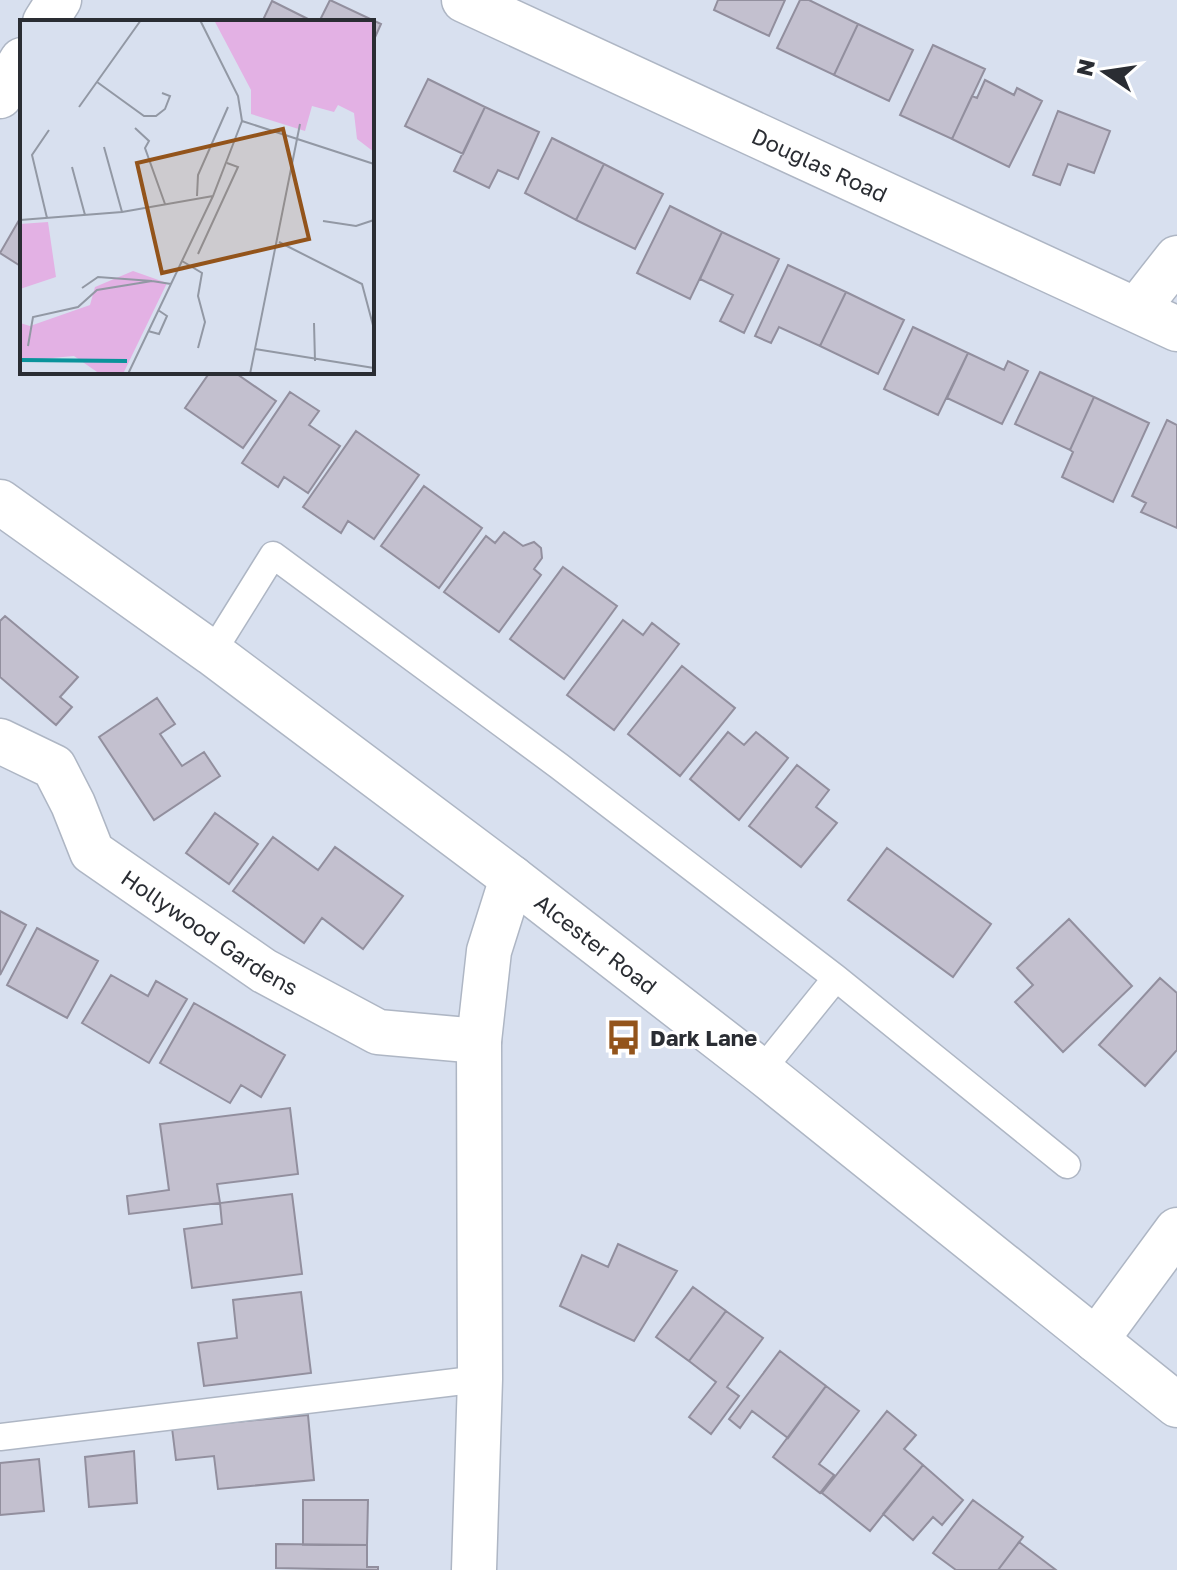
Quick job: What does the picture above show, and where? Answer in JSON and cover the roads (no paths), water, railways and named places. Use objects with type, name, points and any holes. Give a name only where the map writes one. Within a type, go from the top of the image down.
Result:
[{"type":"street","points":[[46,20],[59,0]]},
{"type":"street","name":"Douglas Road","points":[[464,0],[1177,329]]},
{"type":"street","points":[[0,96],[20,63]]},
{"type":"street","points":[[1137,309],[1177,258]]},
{"type":"street","name":"Alcester Road","points":[[0,502],[212,653],[512,878],[761,1071],[1177,1405]]},
{"type":"street","name":"Hollywood Gardens","points":[[0,741],[54,767],[92,852],[264,971],[378,1032],[479,1041]]},
{"type":"street","points":[[474,1570],[480,1379],[479,1041],[489,951],[512,878]]},
{"type":"street","points":[[1096,1340],[1177,1230]]},
{"type":"lane","points":[[212,653],[273,555],[559,766],[836,978],[1067,1165]]},
{"type":"lane","points":[[761,1071],[836,978]]},
{"type":"lane","points":[[0,1437],[480,1379]]},
{"type":"place","name":"Dark Lane","points":[[624,1037]]}]
